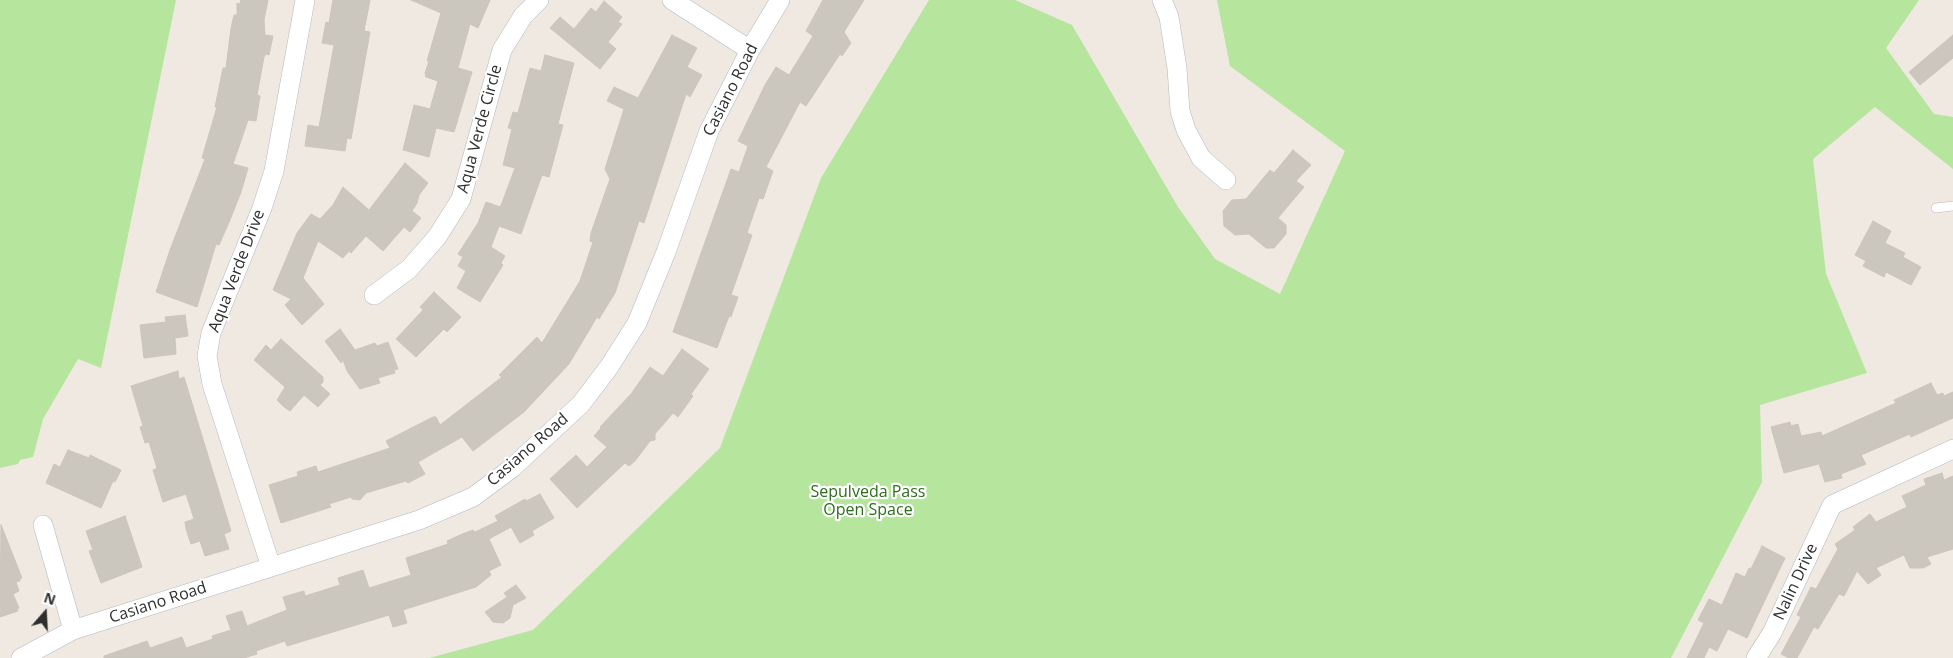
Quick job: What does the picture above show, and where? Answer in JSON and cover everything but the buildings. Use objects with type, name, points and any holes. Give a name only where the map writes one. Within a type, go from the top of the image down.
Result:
[{"type":"street","name":"Aqua Verde Drive","points":[[271,567],[212,384],[207,356],[211,333],[262,208],[274,171],[305,0]]},
{"type":"street","name":"Aqua Verde Circle","points":[[374,295],[409,269],[437,237],[462,199],[502,50],[523,16],[539,0]]},
{"type":"street","points":[[672,0],[750,50]]},
{"type":"street","name":"Casiano Road","points":[[21,658],[74,630],[419,520],[473,497],[512,468],[580,404],[609,367],[637,323],[666,252],[708,131],[750,50],[780,0]]},
{"type":"street","points":[[1162,0],[1169,17],[1177,68],[1180,111],[1186,130],[1201,158],[1226,180]]},
{"type":"street","name":"Nalin Drive","points":[[1756,658],[1772,633],[1832,505],[1953,449]]},
{"type":"street","points":[[43,525],[74,630]]},
{"type":"lane","points":[[1936,208],[1953,206]]},
{"type":"green space","points":[[0,0],[176,0],[101,368],[78,359],[43,419],[33,457],[20,460],[18,464],[0,468]]},
{"type":"green space","name":"Sepulveda Pass Open Space","points":[[929,0],[1015,0],[1072,25],[1178,207],[1215,259],[1280,294],[1345,151],[1230,66],[1217,0],[1919,0],[1886,48],[1934,114],[1953,117],[1953,169],[1875,107],[1813,159],[1826,274],[1867,373],[1760,405],[1762,482],[1671,658],[429,658],[533,630],[720,448],[821,178]]}]
